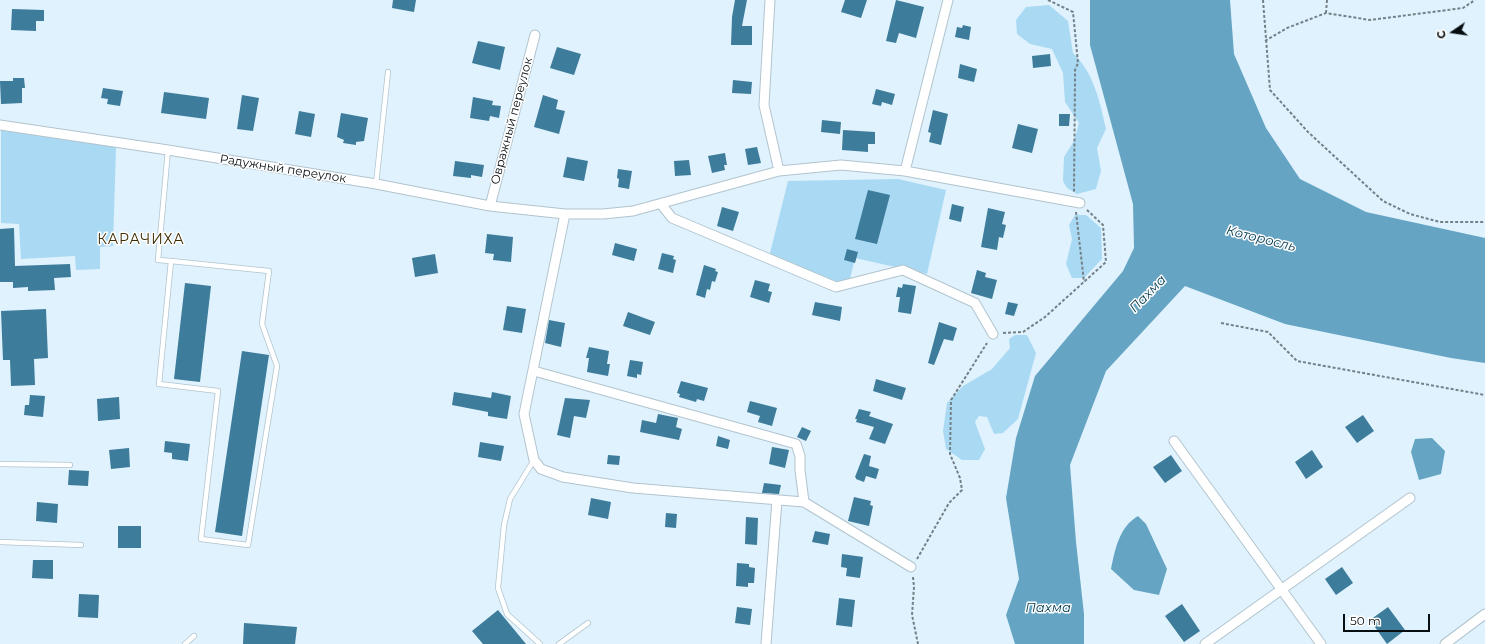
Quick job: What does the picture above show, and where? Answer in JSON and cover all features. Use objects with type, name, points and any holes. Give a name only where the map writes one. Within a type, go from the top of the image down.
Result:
[{"type":"street","points":[[770,0],[764,105],[779,171]]},
{"type":"street","points":[[905,171],[948,0]]},
{"type":"street","name":"Овражный переулок","points":[[490,206],[535,36]]},
{"type":"street","name":"Радужный переулок","points":[[0,125],[168,150],[376,184],[490,206],[565,214],[603,214],[633,211],[779,171],[841,165],[905,171],[1077,202]]},
{"type":"street","points":[[661,204],[672,218],[836,287],[903,270],[975,302],[993,334]]},
{"type":"street","points":[[565,214],[524,414],[534,460],[541,469],[563,477],[632,488],[804,502],[911,567]]},
{"type":"street","points":[[534,371],[796,444],[800,456],[800,470],[804,502]]},
{"type":"street","points":[[1174,441],[1321,644]]},
{"type":"street","points":[[1205,644],[1410,498]]},
{"type":"street","points":[[766,644],[777,500]]},
{"type":"street","points":[[1445,644],[1485,614]]},
{"type":"lane","points":[[376,184],[388,72]]},
{"type":"lane","points":[[168,150],[158,260],[171,261],[269,272],[262,324],[277,366],[248,546],[201,539],[218,391],[159,384],[171,261]]},
{"type":"lane","points":[[534,460],[510,500],[504,525],[498,588],[507,614],[540,644]]},
{"type":"lane","points":[[0,464],[70,464]]},
{"type":"lane","points":[[0,542],[81,545]]},
{"type":"lane","points":[[559,644],[588,623]]},
{"type":"lane","points":[[185,644],[194,636]]},
{"type":"path","points":[[1048,0],[1073,12],[1078,63],[1075,70],[1073,182],[1077,202],[1084,282]]},
{"type":"path","points":[[1263,0],[1265,42],[1270,90],[1308,132],[1383,201],[1410,214],[1440,222],[1485,222]]},
{"type":"path","points":[[1326,13],[1327,0]]},
{"type":"path","points":[[1265,42],[1287,28],[1326,13],[1370,20],[1463,8],[1475,0]]},
{"type":"path","points":[[918,644],[912,615],[914,587],[911,567],[949,503],[962,490],[960,478],[950,454],[950,400],[993,334],[1023,332],[1045,317],[1106,262],[1104,225],[1077,202]]},
{"type":"path","points":[[1220,323],[1268,332],[1297,361],[1485,395]]},
{"type":"shaded area","points":[[1049,5],[1068,21],[1073,53],[1086,70],[1095,88],[1106,129],[1097,148],[1101,171],[1096,189],[1077,194],[1067,188],[1063,181],[1064,157],[1074,141],[1079,123],[1065,102],[1063,73],[1052,49],[1030,44],[1017,34],[1016,20],[1026,7]]},
{"type":"shaded area","points":[[1,129],[116,147],[113,246],[100,247],[100,269],[76,270],[75,256],[21,259],[19,224],[1,223]]},
{"type":"shaded area","points":[[898,179],[946,190],[927,274],[855,258],[850,279],[827,284],[769,257],[788,181]]},
{"type":"shaded area","points":[[1075,215],[1086,215],[1101,228],[1102,259],[1084,278],[1072,278],[1066,264],[1072,239],[1069,225]]},
{"type":"shaded area","points":[[1015,335],[1027,335],[1036,353],[1018,419],[1003,433],[994,434],[987,417],[979,416],[975,422],[985,449],[979,460],[962,460],[946,449],[943,431],[947,403],[963,386],[992,369],[1010,348],[1009,339]]},
{"type":"water","points":[[1090,0],[1230,0],[1234,54],[1266,128],[1300,179],[1366,212],[1485,238],[1485,363],[1451,358],[1285,324],[1185,286],[1106,371],[1070,465],[1076,542],[1084,614],[1084,644],[1015,644],[1006,615],[1019,579],[1006,498],[1016,438],[1035,376],[1123,271],[1134,248],[1133,204],[1090,45]]},
{"type":"water","points":[[1432,438],[1445,451],[1441,474],[1419,480],[1411,452],[1415,439]]},
{"type":"water","points":[[1138,516],[1146,524],[1167,569],[1159,595],[1134,590],[1111,569],[1116,547],[1122,533],[1126,526]]},
{"type":"building","points":[[393,0],[416,0],[414,12],[392,8]]},
{"type":"building","points":[[735,0],[747,0],[742,26],[752,26],[752,45],[731,45],[732,17]]},
{"type":"building","points":[[845,0],[867,0],[861,18],[841,12]]},
{"type":"building","points":[[896,0],[924,7],[916,38],[899,33],[896,43],[886,41]]},
{"type":"building","points":[[12,9],[44,10],[44,21],[36,21],[36,31],[11,30]]},
{"type":"building","points":[[963,25],[971,27],[969,40],[955,37],[957,27],[962,28]]},
{"type":"building","points":[[478,41],[505,47],[500,70],[472,63]]},
{"type":"building","points":[[557,47],[581,54],[574,75],[550,68]]},
{"type":"building","points":[[1050,54],[1051,66],[1033,68],[1032,56]]},
{"type":"building","points":[[960,64],[977,69],[974,82],[958,78]]},
{"type":"building","points":[[13,78],[24,78],[25,88],[22,88],[22,103],[1,104],[0,81],[13,81]]},
{"type":"building","points":[[733,80],[752,82],[751,94],[732,93]]},
{"type":"building","points":[[103,88],[123,91],[120,106],[107,104],[108,99],[101,98]]},
{"type":"building","points":[[876,89],[895,94],[892,105],[882,102],[881,106],[872,104]]},
{"type":"building","points":[[164,92],[209,98],[206,119],[161,113]]},
{"type":"building","points":[[242,95],[259,98],[253,131],[237,129]]},
{"type":"building","points":[[543,95],[558,100],[556,109],[565,111],[559,134],[534,127]]},
{"type":"building","points":[[473,97],[493,101],[492,105],[501,106],[499,118],[490,116],[489,121],[470,118]]},
{"type":"building","points":[[933,110],[948,114],[941,145],[929,142],[931,133],[928,132]]},
{"type":"building","points":[[299,111],[315,114],[311,137],[295,134]]},
{"type":"building","points":[[341,113],[368,118],[364,141],[356,142],[356,145],[343,143],[344,140],[337,137]]},
{"type":"building","points":[[1059,114],[1070,114],[1069,126],[1059,126]]},
{"type":"building","points":[[822,120],[841,122],[840,134],[821,132]]},
{"type":"building","points":[[1018,124],[1038,129],[1032,153],[1012,148]]},
{"type":"building","points":[[843,130],[875,132],[875,144],[868,144],[868,152],[842,150]]},
{"type":"building","points":[[757,147],[761,163],[748,165],[745,149]]},
{"type":"building","points":[[725,153],[727,165],[724,165],[725,170],[712,173],[708,156]]},
{"type":"building","points":[[567,157],[588,161],[584,181],[563,177]]},
{"type":"building","points":[[689,160],[691,175],[675,176],[674,161]]},
{"type":"building","points":[[455,161],[484,165],[482,177],[471,175],[471,178],[453,176]]},
{"type":"building","points":[[618,169],[632,171],[629,189],[618,187]]},
{"type":"building","points":[[868,190],[890,195],[877,244],[855,239]]},
{"type":"building","points":[[952,204],[964,207],[961,222],[949,219]]},
{"type":"building","points":[[722,207],[739,212],[733,231],[717,226]]},
{"type":"building","points":[[988,208],[1005,212],[1002,224],[1006,225],[1003,238],[999,237],[997,250],[981,247]]},
{"type":"building","points":[[14,228],[15,266],[70,264],[71,277],[54,278],[55,290],[28,291],[28,287],[13,288],[13,282],[0,282],[0,229]]},
{"type":"building","points":[[487,234],[513,237],[511,262],[493,260],[494,254],[485,253]]},
{"type":"building","points":[[615,243],[637,249],[634,261],[612,255]]},
{"type":"building","points":[[847,249],[858,252],[855,263],[844,260]]},
{"type":"building","points":[[662,253],[674,256],[673,259],[676,260],[673,273],[658,269]]},
{"type":"building","points":[[435,254],[438,273],[415,277],[412,258]]},
{"type":"building","points":[[704,265],[716,269],[715,271],[718,272],[715,282],[712,281],[710,290],[707,289],[705,298],[696,295]]},
{"type":"building","points":[[977,270],[986,273],[985,277],[997,280],[992,299],[971,293]]},
{"type":"building","points":[[755,280],[770,284],[768,291],[772,292],[769,303],[750,297]]},
{"type":"building","points":[[185,283],[211,286],[200,382],[174,379]]},
{"type":"building","points":[[903,284],[916,286],[911,314],[898,312],[900,297],[896,297],[898,287],[902,288]]},
{"type":"building","points":[[815,302],[842,307],[840,321],[812,315]]},
{"type":"building","points":[[1008,302],[1018,304],[1014,316],[1005,314]]},
{"type":"building","points":[[507,306],[526,309],[522,333],[503,330]]},
{"type":"building","points":[[46,309],[48,358],[34,359],[35,385],[11,386],[10,360],[3,360],[1,311]]},
{"type":"building","points":[[628,312],[655,322],[650,335],[623,326]]},
{"type":"building","points":[[549,320],[565,323],[561,347],[545,343]]},
{"type":"building","points":[[939,322],[957,328],[953,341],[944,339],[934,365],[928,363]]},
{"type":"building","points":[[589,347],[609,351],[607,364],[610,364],[608,376],[587,372],[589,358],[586,358]]},
{"type":"building","points":[[242,351],[269,355],[242,536],[215,532]]},
{"type":"building","points":[[630,360],[643,362],[641,375],[637,374],[637,378],[627,376]]},
{"type":"building","points":[[876,379],[906,388],[902,400],[873,391]]},
{"type":"building","points":[[681,381],[708,388],[704,401],[697,399],[696,402],[679,397],[680,394],[677,393]]},
{"type":"building","points":[[454,392],[491,398],[492,392],[511,396],[507,419],[488,416],[488,412],[452,405]]},
{"type":"building","points":[[30,395],[45,396],[43,417],[24,415],[25,405],[29,405]]},
{"type":"building","points":[[119,397],[120,419],[98,421],[97,399]]},
{"type":"building","points":[[565,398],[590,400],[586,418],[574,416],[570,438],[557,435]]},
{"type":"building","points":[[750,401],[777,408],[772,426],[758,422],[760,416],[747,412]]},
{"type":"building","points":[[859,409],[871,412],[869,416],[893,424],[885,444],[869,439],[874,427],[856,422],[857,419],[855,419]]},
{"type":"building","points":[[658,414],[678,418],[676,427],[682,429],[679,440],[640,432],[642,420],[656,423]]},
{"type":"building","points":[[1363,415],[1374,431],[1357,443],[1345,427]]},
{"type":"building","points":[[802,427],[811,431],[806,441],[797,437]]},
{"type":"building","points":[[718,436],[730,440],[728,449],[716,446]]},
{"type":"building","points":[[165,441],[190,444],[188,461],[172,459],[172,453],[164,452]]},
{"type":"building","points":[[480,442],[504,446],[501,461],[478,457]]},
{"type":"building","points":[[772,447],[789,450],[785,468],[769,464]]},
{"type":"building","points":[[129,448],[130,467],[111,469],[109,450]]},
{"type":"building","points":[[1312,450],[1323,467],[1306,479],[1295,462]]},
{"type":"building","points":[[864,454],[871,456],[869,466],[879,469],[876,479],[866,476],[864,482],[856,479],[855,477]]},
{"type":"building","points":[[608,455],[620,456],[619,465],[607,464]]},
{"type":"building","points":[[1171,455],[1182,471],[1165,483],[1153,467]]},
{"type":"building","points":[[69,470],[89,471],[88,486],[68,485]]},
{"type":"building","points":[[764,483],[781,485],[779,494],[762,493]]},
{"type":"building","points":[[854,497],[871,501],[870,505],[873,506],[869,526],[848,521]]},
{"type":"building","points":[[591,498],[611,502],[608,519],[588,515]]},
{"type":"building","points":[[37,502],[58,504],[57,523],[36,521]]},
{"type":"building","points":[[666,513],[677,514],[676,528],[665,527]]},
{"type":"building","points":[[746,517],[758,518],[757,545],[745,544]]},
{"type":"building","points":[[118,526],[141,526],[141,548],[118,548]]},
{"type":"building","points":[[815,531],[830,534],[828,545],[812,542]]},
{"type":"building","points":[[842,554],[863,557],[860,578],[846,576],[847,568],[841,567]]},
{"type":"building","points":[[33,560],[53,560],[53,579],[32,578]]},
{"type":"building","points":[[737,563],[749,564],[749,567],[755,568],[754,583],[748,583],[748,587],[736,586]]},
{"type":"building","points":[[1342,567],[1353,583],[1336,595],[1325,579]]},
{"type":"building","points":[[79,594],[99,595],[98,618],[78,617]]},
{"type":"building","points":[[839,598],[855,600],[852,627],[836,625]]},
{"type":"building","points":[[1182,604],[1200,631],[1184,642],[1165,616]]},
{"type":"building","points":[[737,607],[752,609],[750,625],[735,623]]},
{"type":"building","points":[[1388,607],[1405,630],[1387,644],[1370,620]]},
{"type":"building","points":[[498,610],[526,644],[483,644],[472,631]]},
{"type":"building","points":[[244,623],[297,627],[295,644],[243,644]]},
{"type":"district","name":"КАРАЧИХА","points":[[141,240]]},
{"type":"water label","name":"Которосль","points":[[1261,239]]},
{"type":"water label","name":"Пахма","points":[[1148,294]]},
{"type":"water label","name":"Пахма","points":[[1048,608]]}]
